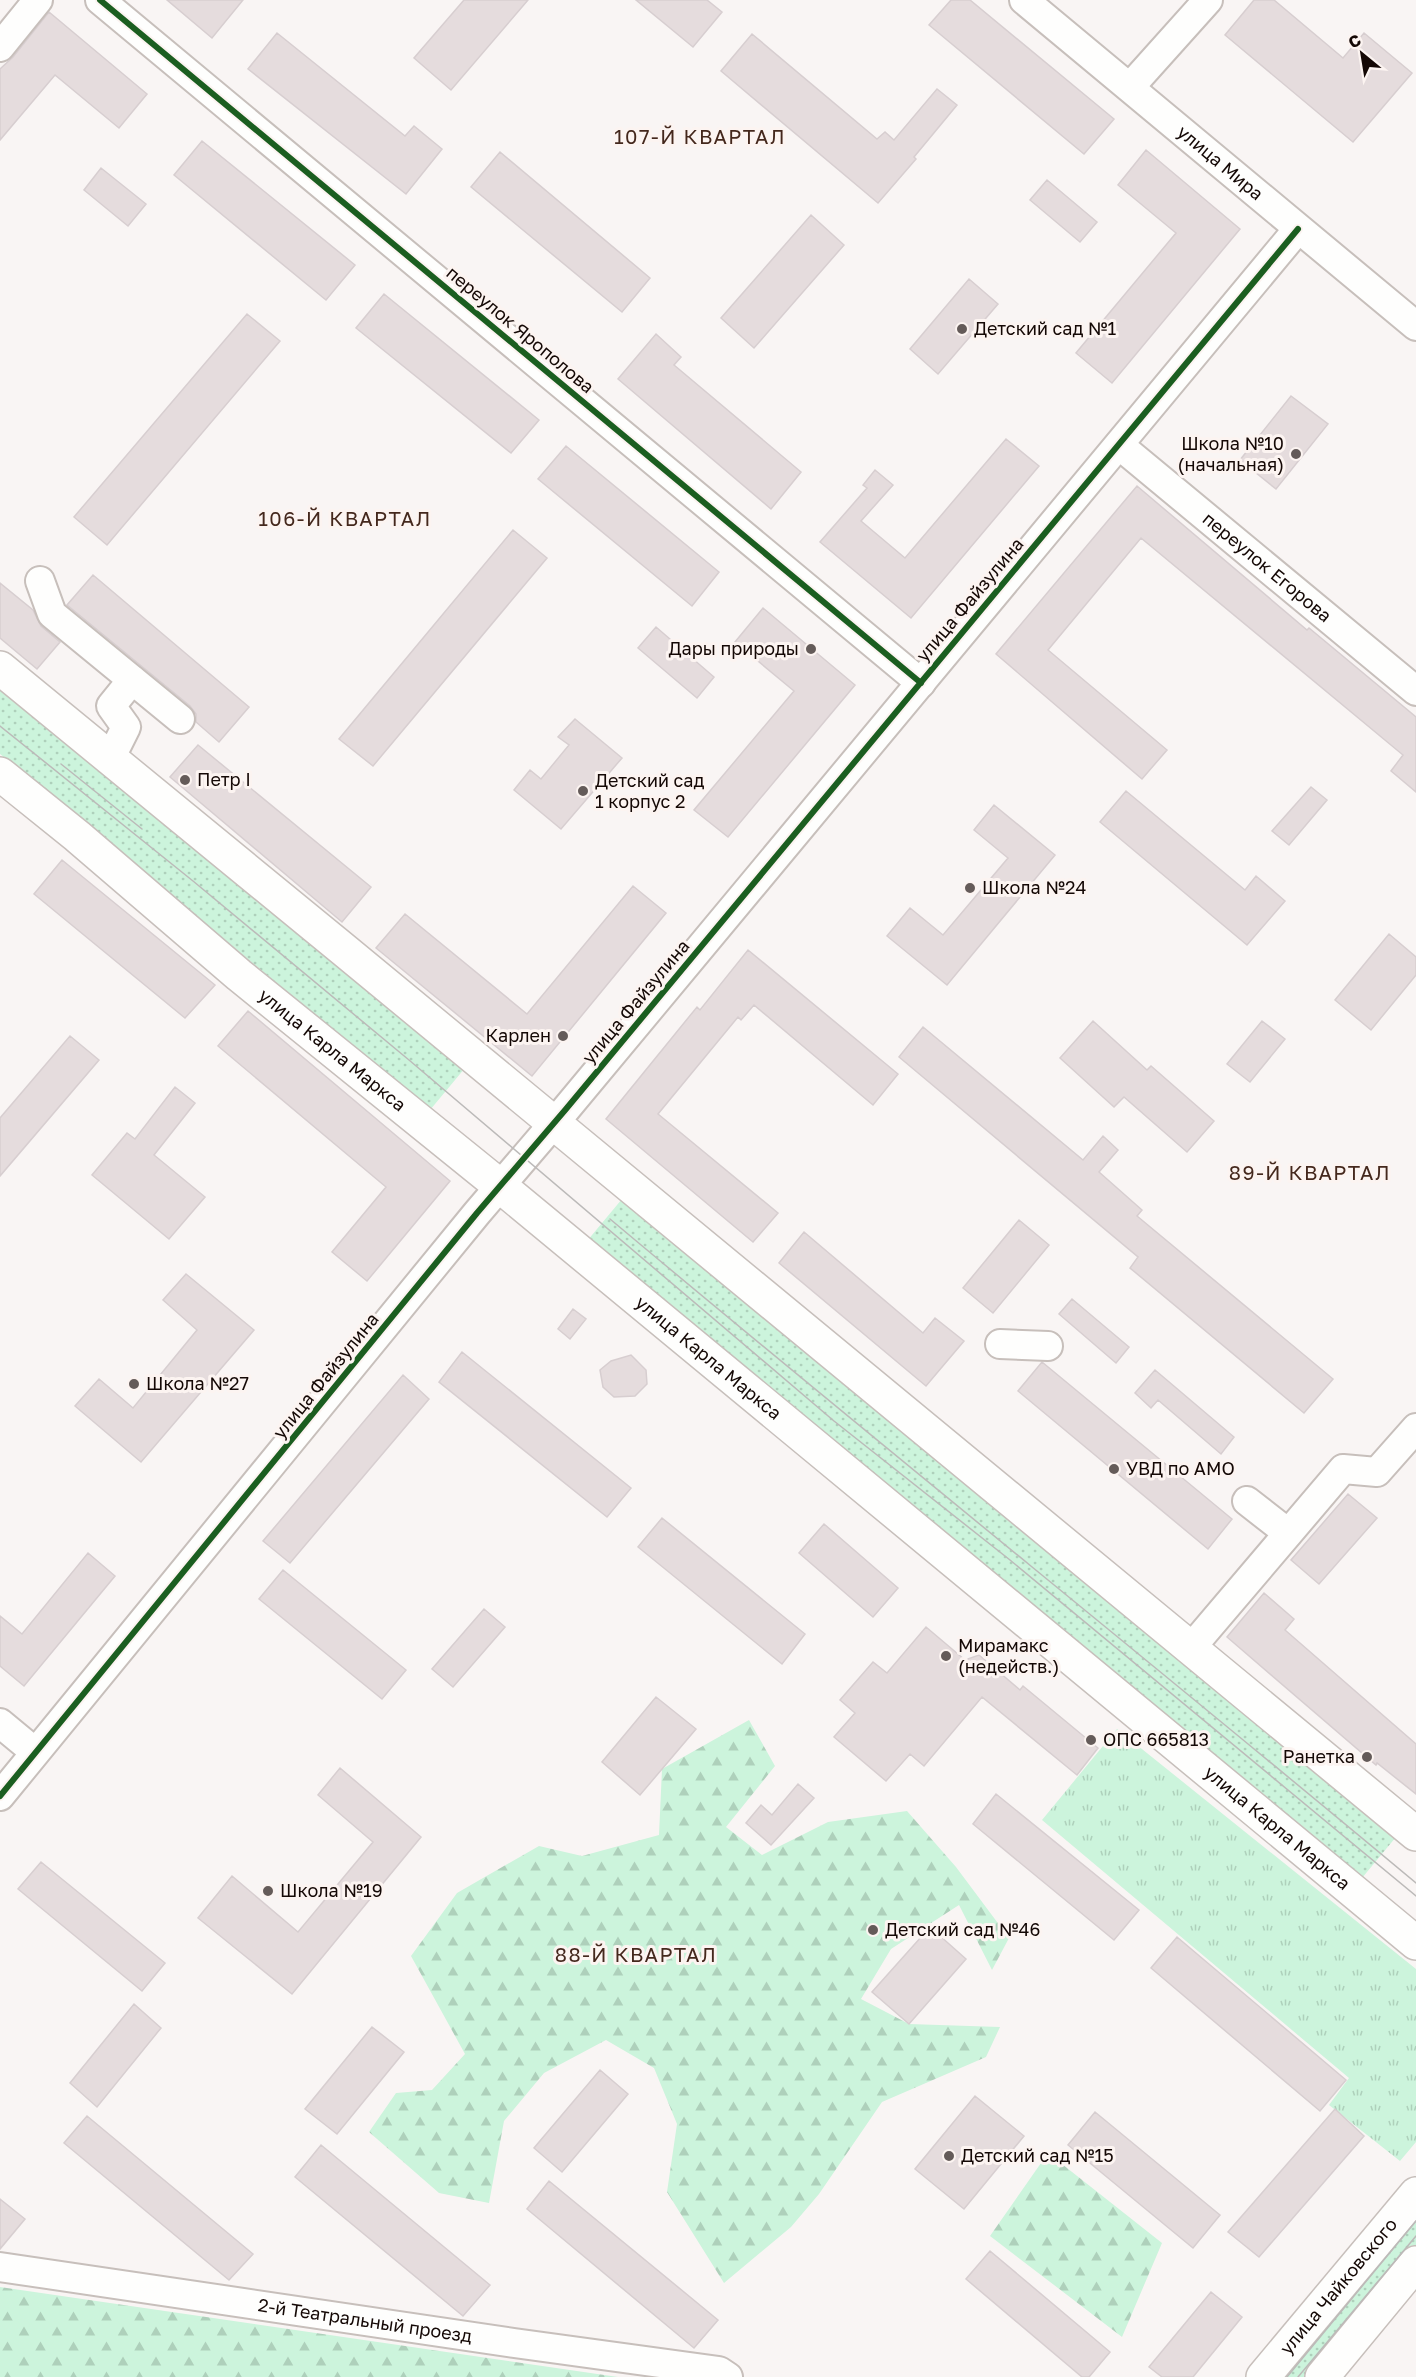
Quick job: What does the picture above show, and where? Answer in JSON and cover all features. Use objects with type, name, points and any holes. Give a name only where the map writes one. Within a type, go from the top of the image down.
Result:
[{"type":"main road","points":[[0,668],[1416,1834]]},
{"type":"main road","name":"улица Карла Маркса","points":[[0,774],[77,836],[239,975],[500,1186],[1416,1943]]},
{"type":"main road","name":"улица Чайковского","points":[[1263,2377],[1416,2194]]},
{"type":"main road","points":[[1322,2377],[1416,2263]]},
{"type":"street","points":[[0,47],[38,0]]},
{"type":"street","name":"переулок Ярополова","points":[[100,0],[921,682]]},
{"type":"street","name":"улица Мира","points":[[1024,0],[1416,326]]},
{"type":"street","points":[[1130,87],[1208,0]]},
{"type":"street","name":"улица Файзулина","points":[[0,1796],[500,1186],[1298,229]]},
{"type":"street","name":"переулок Егорова","points":[[1119,445],[1416,690]]},
{"type":"street","points":[[40,581],[52,614],[180,720]]},
{"type":"street","points":[[117,746],[126,727],[111,706],[132,680]]},
{"type":"street","points":[[1000,1344],[1047,1346]]},
{"type":"street","points":[[1190,1649],[1342,1469],[1377,1472],[1416,1428]]},
{"type":"street","points":[[1247,1501],[1288,1533]]},
{"type":"street","points":[[0,1723],[35,1752]]},
{"type":"street","name":"2-й Театральный проезд","points":[[0,2267],[719,2371],[728,2377]]},
{"type":"green space","points":[[0,688],[465,1068],[430,1110],[0,754]]},
{"type":"green space","points":[[622,1199],[1396,1837],[1362,1878],[587,1241]]},
{"type":"green space","points":[[749,1720],[775,1766],[726,1827],[762,1855],[828,1822],[907,1811],[956,1867],[1009,1938],[992,1970],[959,1905],[891,1949],[861,1999],[909,2024],[1000,2027],[986,2057],[882,2102],[819,2194],[791,2227],[724,2283],[667,2192],[677,2124],[654,2068],[606,2040],[544,2073],[504,2121],[489,2203],[439,2193],[369,2132],[396,2093],[432,2090],[465,2054],[411,1956],[457,1893],[539,1846],[582,1856],[659,1835],[662,1769]]},
{"type":"green space","points":[[1117,1729],[1416,1969],[1416,2142],[1400,2161],[1329,2105],[1349,2078],[1042,1820]]},
{"type":"green space","points":[[1048,2153],[1162,2243],[1122,2337],[990,2236]]},
{"type":"green space","points":[[1416,2213],[1416,2245],[1306,2377],[1279,2377]]},
{"type":"green space","points":[[0,2287],[618,2377],[0,2377]]},
{"type":"building","points":[[167,0],[243,0],[212,38]]},
{"type":"building","points":[[464,0],[528,0],[451,90],[414,58]]},
{"type":"building","points":[[636,0],[707,0],[722,12],[693,47]]},
{"type":"building","points":[[951,0],[970,0],[1114,119],[1084,154],[929,25]]},
{"type":"building","points":[[1254,0],[1274,0],[1343,58],[1364,33],[1412,73],[1353,142],[1225,35]]},
{"type":"building","points":[[49,12],[147,94],[119,128],[55,75],[0,140],[0,69],[13,57]]},
{"type":"building","points":[[277,33],[405,136],[414,126],[442,149],[406,194],[248,69]]},
{"type":"building","points":[[752,34],[877,139],[885,132],[894,140],[937,89],[957,105],[914,157],[916,159],[878,203],[721,71]]},
{"type":"building","points":[[202,141],[355,265],[326,300],[174,175]]},
{"type":"building","points":[[1146,150],[1240,229],[1112,383],[1076,353],[1176,233],[1118,185]]},
{"type":"building","points":[[500,152],[650,278],[622,312],[471,187]]},
{"type":"building","points":[[101,168],[146,204],[128,226],[84,190]]},
{"type":"building","points":[[1047,180],[1097,222],[1080,242],[1030,200]]},
{"type":"building","points":[[811,215],[844,245],[754,348],[721,318]]},
{"type":"building","points":[[969,279],[998,304],[938,374],[910,349]]},
{"type":"building","points":[[384,294],[539,420],[511,453],[356,328]]},
{"type":"building","points":[[247,314],[280,341],[107,545],[74,517]]},
{"type":"building","points":[[656,334],[681,357],[674,365],[801,472],[771,509],[618,379]]},
{"type":"building","points":[[1291,396],[1328,424],[1276,489],[1240,460]]},
{"type":"building","points":[[1006,439],[1039,466],[911,618],[820,542],[867,488],[863,485],[875,470],[893,485],[861,521],[905,558]]},
{"type":"building","points":[[566,446],[719,572],[692,606],[538,479]]},
{"type":"building","points":[[1137,486],[1307,630],[1309,628],[1416,717],[1416,792],[1391,771],[1403,755],[1141,538],[1048,650],[1167,750],[1142,779],[996,654]]},
{"type":"building","points":[[513,530],[547,558],[373,766],[339,739]]},
{"type":"building","points":[[93,575],[249,707],[219,742],[196,722],[196,714],[190,706],[67,605]]},
{"type":"building","points":[[0,583],[33,610],[41,626],[60,642],[37,669],[0,638]]},
{"type":"building","points":[[763,608],[855,685],[728,837],[694,810],[794,691],[735,642]]},
{"type":"building","points":[[656,627],[714,677],[697,698],[638,648]]},
{"type":"building","points":[[575,719],[622,758],[561,829],[514,790],[530,770],[541,779],[569,745],[558,737]]},
{"type":"building","points":[[198,745],[371,887],[342,922],[170,777]]},
{"type":"building","points":[[1311,787],[1327,800],[1289,845],[1272,831]]},
{"type":"building","points":[[1126,791],[1245,890],[1256,876],[1285,901],[1247,945],[1100,822]]},
{"type":"building","points":[[994,805],[1055,855],[947,985],[887,936],[910,908],[943,935],[1008,858],[974,830]]},
{"type":"building","points":[[62,860],[215,985],[185,1018],[34,894]]},
{"type":"building","points":[[633,886],[666,913],[532,1076],[376,948],[405,914],[527,1014]]},
{"type":"building","points":[[1389,934],[1416,957],[1416,975],[1371,1030],[1335,1000]]},
{"type":"building","points":[[748,950],[898,1074],[873,1105],[754,1005],[741,1020],[738,1017],[658,1114],[778,1213],[753,1242],[606,1119],[697,1007],[700,1010]]},
{"type":"building","points":[[248,1011],[450,1181],[367,1281],[332,1252],[386,1187],[218,1046]]},
{"type":"building","points":[[1093,1021],[1147,1070],[1151,1066],[1214,1121],[1187,1152],[1124,1097],[1114,1107],[1060,1058]]},
{"type":"building","points":[[1262,1021],[1285,1039],[1250,1082],[1227,1064]]},
{"type":"building","points":[[923,1027],[1083,1160],[1103,1136],[1118,1150],[1099,1172],[1142,1210],[1137,1216],[1333,1379],[1304,1413],[1130,1268],[1138,1257],[899,1057]]},
{"type":"building","points":[[70,1036],[99,1060],[0,1176],[0,1118]]},
{"type":"building","points":[[175,1087],[195,1103],[154,1155],[205,1197],[169,1239],[92,1175],[127,1133],[135,1139]]},
{"type":"building","points":[[1019,1220],[1049,1245],[993,1313],[963,1288]]},
{"type":"building","points":[[804,1232],[923,1333],[935,1318],[964,1341],[926,1386],[779,1263]]},
{"type":"building","points":[[186,1274],[254,1330],[141,1462],[75,1406],[99,1379],[133,1408],[197,1330],[163,1300]]},
{"type":"building","points":[[1072,1299],[1129,1347],[1116,1363],[1059,1314]]},
{"type":"building","points":[[573,1309],[586,1319],[570,1339],[558,1329]]},
{"type":"building","points":[[462,1352],[631,1488],[607,1517],[439,1382]]},
{"type":"building","points":[[631,1355],[646,1370],[647,1384],[635,1396],[614,1397],[603,1387],[600,1370],[611,1361]]},
{"type":"building","points":[[1042,1362],[1232,1519],[1208,1549],[1018,1391]]},
{"type":"building","points":[[1155,1370],[1234,1437],[1221,1454],[1158,1400],[1151,1408],[1135,1393]]},
{"type":"building","points":[[403,1375],[429,1399],[290,1563],[263,1541]]},
{"type":"building","points":[[1348,1494],[1377,1518],[1319,1584],[1291,1560]]},
{"type":"building","points":[[662,1518],[805,1634],[782,1664],[638,1547]]},
{"type":"building","points":[[824,1524],[898,1588],[873,1617],[799,1553]]},
{"type":"building","points":[[88,1553],[115,1576],[24,1686],[0,1666],[0,1616],[22,1634]]},
{"type":"building","points":[[283,1570],[406,1670],[382,1699],[259,1599]]},
{"type":"building","points":[[1264,1593],[1294,1619],[1285,1630],[1416,1744],[1416,1794],[1377,1763],[1376,1765],[1227,1637]]},
{"type":"building","points":[[484,1609],[505,1627],[453,1687],[432,1669]]},
{"type":"building","points":[[926,1627],[965,1660],[979,1655],[1020,1690],[1023,1686],[1098,1748],[1077,1775],[982,1697],[924,1766],[910,1754],[886,1781],[834,1737],[855,1713],[840,1700],[873,1662],[887,1673]]},
{"type":"building","points":[[656,1697],[696,1729],[640,1795],[602,1762]]},
{"type":"building","points":[[340,1768],[421,1837],[292,1994],[198,1918],[232,1876],[298,1932],[373,1842],[318,1795]]},
{"type":"building","points":[[798,1784],[814,1798],[771,1845],[746,1823],[761,1805],[772,1815]]},
{"type":"building","points":[[996,1794],[1139,1910],[1114,1940],[973,1824]]},
{"type":"building","points":[[41,1862],[165,1963],[142,1991],[18,1889]]},
{"type":"building","points":[[930,1927],[966,1959],[909,2024],[872,1992]]},
{"type":"building","points":[[1177,1937],[1346,2080],[1320,2111],[1151,1968]]},
{"type":"building","points":[[134,2004],[161,2028],[97,2107],[70,2083]]},
{"type":"building","points":[[372,2027],[404,2052],[337,2134],[305,2109]]},
{"type":"building","points":[[600,2070],[628,2094],[562,2172],[534,2148]]},
{"type":"building","points":[[975,2096],[1024,2136],[964,2209],[915,2169]]},
{"type":"building","points":[[1335,2109],[1364,2136],[1259,2257],[1228,2232]]},
{"type":"building","points":[[1095,2112],[1220,2215],[1193,2248],[1068,2145]]},
{"type":"building","points":[[87,2116],[253,2254],[229,2280],[64,2143]]},
{"type":"building","points":[[321,2145],[490,2285],[463,2316],[295,2177]]},
{"type":"building","points":[[549,2181],[718,2320],[694,2348],[527,2209]]},
{"type":"building","points":[[0,2199],[25,2219],[0,2249]]},
{"type":"building","points":[[990,2251],[1110,2352],[1089,2377],[1082,2377],[966,2279]]},
{"type":"building","points":[[1211,2292],[1242,2317],[1193,2377],[1162,2377],[1149,2367]]},
{"type":"tram line","points":[[0,726],[193,881],[409,1060],[834,1421],[1010,1560],[1416,1896]]},
{"type":"tram line","points":[[61,764],[142,829]]},
{"type":"tram line","points":[[610,1219],[1416,1883]]},
{"type":"tram line","points":[[1287,2377],[1416,2221]]},
{"type":"tram line","points":[[1298,2377],[1416,2236]]},
{"type":"cycle path","points":[[100,0],[921,683]]},
{"type":"cycle path","points":[[0,1796],[477,1213],[1298,229]]},
{"type":"place","name":"Детский сад №1","points":[[962,329]]},
{"type":"place","name":"Школа №10 (начальная)","points":[[1296,454]]},
{"type":"place","name":"Дары природы","points":[[811,649]]},
{"type":"place","name":"Петр I","points":[[185,780]]},
{"type":"place","name":"Детский сад 1 корпус 2","points":[[583,791]]},
{"type":"place","name":"Школа №24","points":[[970,888]]},
{"type":"place","name":"Карлен","points":[[563,1036]]},
{"type":"place","name":"Школа №27","points":[[134,1384]]},
{"type":"place","name":"УВД по АМО","points":[[1114,1469]]},
{"type":"place","name":"Мирамакс (недейств.)","points":[[946,1656]]},
{"type":"place","name":"ОПС 665813","points":[[1091,1740]]},
{"type":"place","name":"Ранетка","points":[[1367,1757]]},
{"type":"place","name":"Школа №19","points":[[268,1891]]},
{"type":"place","name":"Детский сад №46","points":[[873,1930]]},
{"type":"place","name":"Детский сад №15","points":[[949,2156]]},
{"type":"district","name":"107-Й КВАРТАЛ","points":[[700,137]]},
{"type":"district","name":"106-Й КВАРТАЛ","points":[[345,519]]},
{"type":"district","name":"89-Й КВАРТАЛ","points":[[1310,1173]]},
{"type":"district","name":"88-Й КВАРТАЛ","points":[[636,1955]]}]
